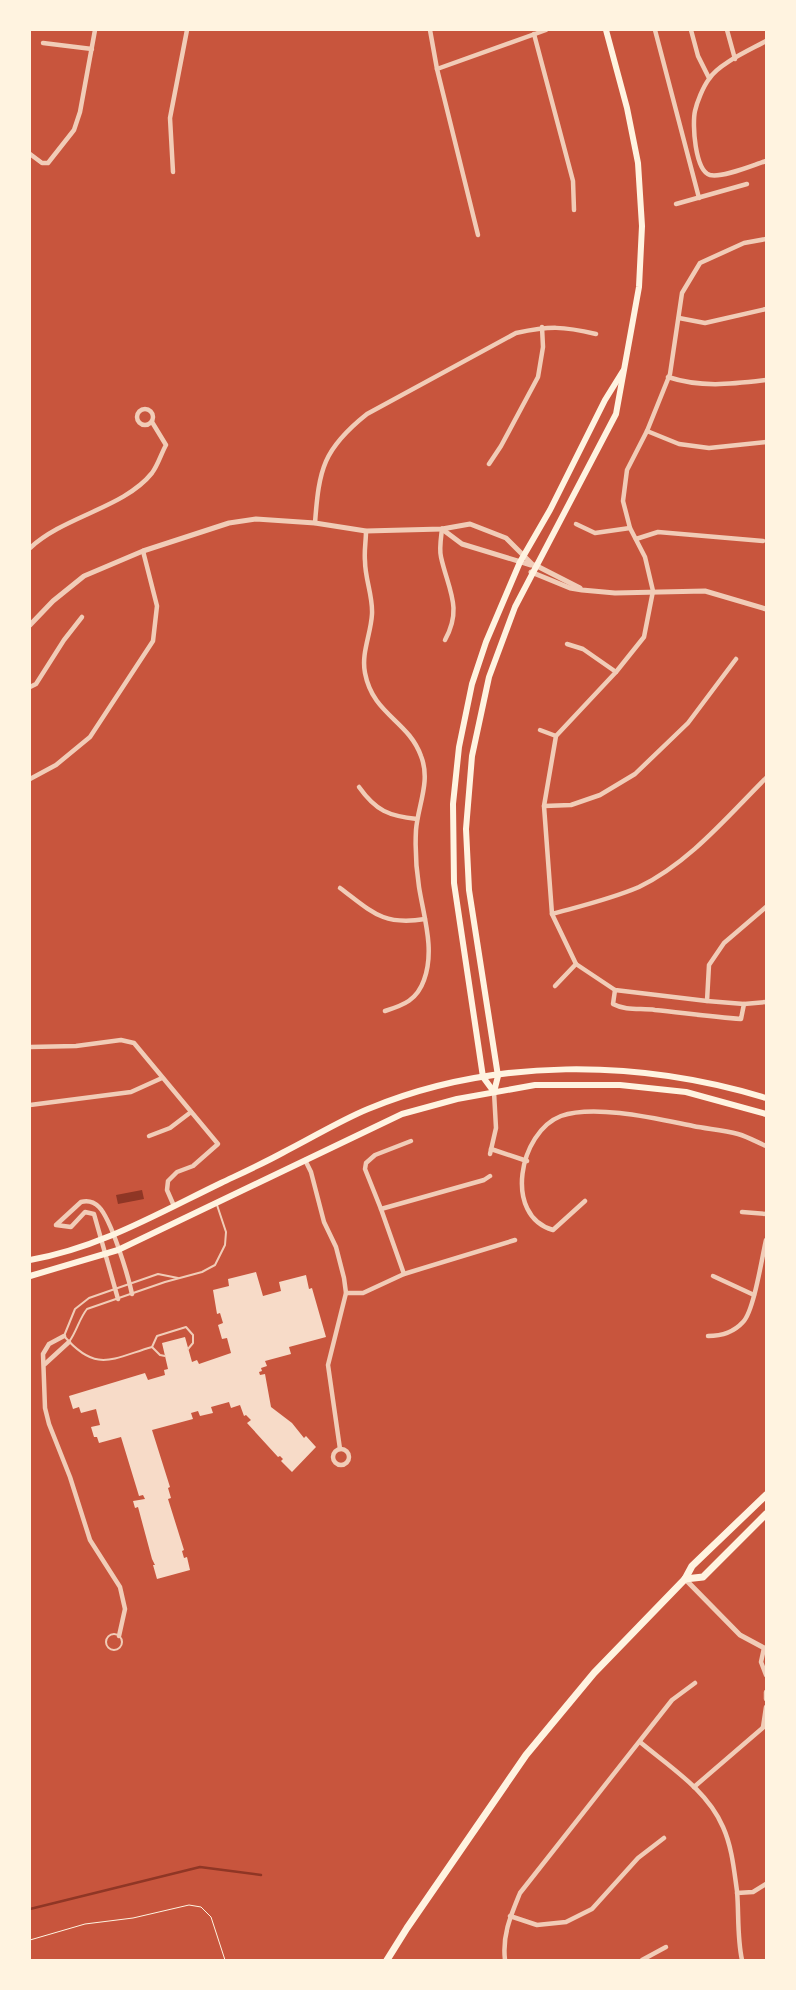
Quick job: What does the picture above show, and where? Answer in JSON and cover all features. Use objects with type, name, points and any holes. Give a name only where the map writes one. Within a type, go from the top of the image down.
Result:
[{"type":"highway","points":[[388,1960],[407,1928],[526,1755],[594,1673],[686,1579],[692,1566],[766,1494]]},
{"type":"highway","points":[[686,1579],[703,1576],[766,1514]]},
{"type":"main road","points":[[494,1092],[498,1076],[469,890],[466,829],[472,756],[489,677],[504,633],[533,568],[616,414],[626,368],[639,287],[641,217],[636,154],[627,108],[606,30]]},
{"type":"main road","points":[[494,1092],[483,1078],[454,883],[453,804],[459,747],[472,684],[486,642],[522,559],[562,487],[604,400],[626,368]]},
{"type":"main road","points":[[30,1260],[46,1257],[131,1229],[368,1109],[461,1080],[578,1068],[618,1069],[689,1078],[729,1086],[766,1098]]},
{"type":"main road","points":[[30,1276],[118,1250],[402,1114],[457,1099],[535,1086],[620,1085],[686,1092],[766,1114]]},
{"type":"street","points":[[30,154],[42,163],[48,163],[74,130],[95,30]]},
{"type":"street","points":[[173,172],[170,118],[187,30]]},
{"type":"street","points":[[430,30],[437,69],[478,235]]},
{"type":"street","points":[[437,69],[546,30]]},
{"type":"street","points":[[655,30],[699,198]]},
{"type":"street","points":[[691,30],[698,56],[709,78]]},
{"type":"street","points":[[726,30],[735,59]]},
{"type":"street","points":[[534,34],[573,181],[574,210]]},
{"type":"street","points":[[766,41],[735,59],[709,78],[695,111],[693,133],[698,158],[705,172],[711,176],[766,162]]},
{"type":"street","points":[[43,43],[92,49]]},
{"type":"street","points":[[689,160],[698,158]]},
{"type":"street","points":[[676,204],[747,184]]},
{"type":"street","points":[[766,239],[744,243],[700,263],[682,293],[668,378],[647,431],[627,470],[623,501],[630,528],[645,557],[653,591],[644,637],[616,672],[556,736],[544,806],[552,914],[576,964],[615,990],[744,1004],[766,1002]]},
{"type":"street","points":[[679,318],[705,323],[766,309]]},
{"type":"street","points":[[315,523],[318,480],[331,450],[347,430],[367,414],[516,334],[542,327],[562,326],[596,334]]},
{"type":"street","points":[[489,464],[501,446],[538,377],[543,347],[542,327]]},
{"type":"street","points":[[668,378],[686,383],[707,385],[728,385],[766,380]]},
{"type":"street","points":[[30,548],[55,528],[124,496],[152,473],[166,445],[152,422]]},
{"type":"street","points":[[647,431],[679,444],[710,448],[766,442]]},
{"type":"street","points":[[30,625],[53,601],[84,576],[143,551],[229,523],[256,519],[315,523],[366,531],[442,529],[470,524],[506,538],[522,559],[533,568],[571,582],[582,590],[615,593],[705,591],[765,606]]},
{"type":"street","points":[[576,524],[595,533],[630,528]]},
{"type":"street","points":[[442,529],[462,544],[522,559]]},
{"type":"street","points":[[442,529],[440,555],[452,590],[454,609],[452,627],[445,640]]},
{"type":"street","points":[[366,531],[365,562],[372,615],[364,653],[364,671],[369,689],[376,702],[416,742],[423,759],[426,778],[417,819],[416,860],[429,945],[429,963],[418,993],[409,1002],[385,1011]]},
{"type":"street","points":[[636,539],[658,532],[763,541]]},
{"type":"street","points":[[30,778],[56,765],[90,737],[153,641],[156,606],[143,551]]},
{"type":"street","points":[[30,687],[36,684],[64,640],[82,617]]},
{"type":"street","points":[[567,644],[583,649],[616,672]]},
{"type":"street","points":[[544,806],[571,805],[600,795],[635,774],[688,723],[736,659]]},
{"type":"street","points":[[540,730],[556,736]]},
{"type":"street","points":[[552,914],[603,900],[639,886],[669,869],[704,840],[766,778]]},
{"type":"street","points":[[359,787],[368,799],[381,810],[396,817],[417,819]]},
{"type":"street","points":[[340,888],[385,919],[404,922],[425,919]]},
{"type":"street","points":[[707,1001],[709,965],[724,943],[766,907]]},
{"type":"street","points":[[555,986],[576,964]]},
{"type":"street","points":[[615,990],[613,1004],[621,1008],[741,1019],[744,1004]]},
{"type":"street","points":[[30,1047],[76,1046],[121,1040],[134,1043],[218,1144],[193,1166],[177,1172],[168,1181],[167,1190],[174,1206]]},
{"type":"street","points":[[30,1105],[131,1092],[162,1078]]},
{"type":"street","points":[[494,1092],[496,1128],[490,1152],[526,1161]]},
{"type":"street","points":[[149,1136],[170,1128],[191,1112]]},
{"type":"street","points":[[586,1201],[553,1230],[540,1227],[531,1218],[524,1205],[521,1181],[533,1138],[546,1123],[577,1112],[655,1118],[739,1134],[766,1146]]},
{"type":"street","points":[[404,1274],[365,1170],[366,1163],[375,1156],[411,1141]]},
{"type":"street","points":[[305,1160],[311,1172],[324,1222],[340,1258],[346,1293],[328,1366],[340,1449]]},
{"type":"street","points":[[381,1209],[484,1180],[490,1176]]},
{"type":"street","points":[[118,1299],[97,1219],[89,1211],[81,1214],[70,1226],[56,1224],[76,1204],[86,1201],[98,1206],[103,1212],[113,1235],[132,1294]]},
{"type":"street","points":[[742,1212],[766,1214]]},
{"type":"street","points":[[346,1293],[363,1293],[404,1274],[514,1240]]},
{"type":"street","points":[[708,1336],[731,1332],[745,1321],[754,1294],[766,1240]]},
{"type":"street","points":[[713,1276],[754,1294]]},
{"type":"street","points":[[64,1336],[49,1344],[43,1354],[45,1408],[49,1424],[73,1485],[90,1540],[120,1586],[125,1609],[119,1636]]},
{"type":"street","points":[[44,1365],[48,1359],[69,1342]]},
{"type":"street","points":[[686,1579],[740,1635],[765,1649],[761,1662],[766,1675]]},
{"type":"street","points":[[505,1960],[504,1939],[510,1916],[520,1893],[672,1700],[695,1683]]},
{"type":"street","points":[[766,1692],[766,1699]]},
{"type":"street","points":[[694,1787],[764,1726],[766,1707]]},
{"type":"street","points":[[640,1742],[694,1787],[712,1807],[723,1827],[731,1853],[737,1893],[738,1942],[742,1960]]},
{"type":"street","points":[[510,1916],[537,1925],[566,1922],[592,1910],[638,1858],[664,1838]]},
{"type":"street","points":[[737,1893],[753,1892],[766,1884]]},
{"type":"street","points":[[642,1960],[666,1947]]},
{"type":"lane","points":[[69,1342],[78,1327],[81,1316],[87,1309],[178,1278],[202,1272],[214,1265],[222,1255],[226,1232],[217,1204]]},
{"type":"lane","points":[[152,1347],[100,1361],[88,1358],[64,1336],[72,1315],[80,1303],[158,1274],[178,1278]]},
{"type":"lane","points":[[152,1347],[157,1336],[186,1328],[193,1335],[193,1343],[188,1349]]},
{"type":"lane","points":[[152,1347],[160,1355],[165,1356]]},
{"type":"lane","points":[[113,1634],[119,1636],[122,1641],[121,1647],[115,1650],[109,1649],[106,1644],[108,1637],[113,1634]]},
{"type":"path","points":[[30,1940],[85,1924],[133,1918],[189,1905],[201,1907],[211,1916],[225,1960]]},
{"type":"shaded area","points":[[142,1190],[144,1199],[118,1204],[116,1195]]},
{"type":"building","points":[[256,1272],[263,1296],[281,1291],[279,1282],[306,1275],[309,1289],[312,1288],[326,1337],[289,1347],[291,1354],[265,1361],[267,1366],[261,1368],[262,1371],[259,1372],[260,1375],[265,1374],[271,1407],[292,1423],[304,1438],[306,1436],[316,1447],[292,1472],[281,1461],[283,1459],[280,1456],[278,1457],[247,1423],[251,1420],[246,1415],[244,1416],[240,1405],[231,1408],[229,1402],[211,1407],[213,1413],[200,1416],[198,1411],[191,1413],[193,1419],[152,1430],[170,1487],[168,1488],[171,1498],[168,1499],[184,1550],[182,1551],[184,1558],[187,1557],[190,1570],[157,1579],[153,1565],[155,1565],[138,1507],[135,1508],[133,1501],[145,1499],[143,1495],[139,1496],[121,1437],[99,1443],[97,1437],[94,1437],[91,1427],[100,1425],[96,1409],[81,1413],[79,1407],[73,1409],[69,1396],[145,1373],[148,1380],[165,1375],[164,1370],[168,1369],[162,1343],[185,1337],[192,1362],[197,1360],[199,1364],[231,1353],[227,1338],[222,1339],[218,1325],[223,1323],[220,1313],[217,1314],[213,1290],[229,1286],[228,1279]]},
{"type":"waterway","points":[[30,1909],[200,1867],[261,1875]]}]
